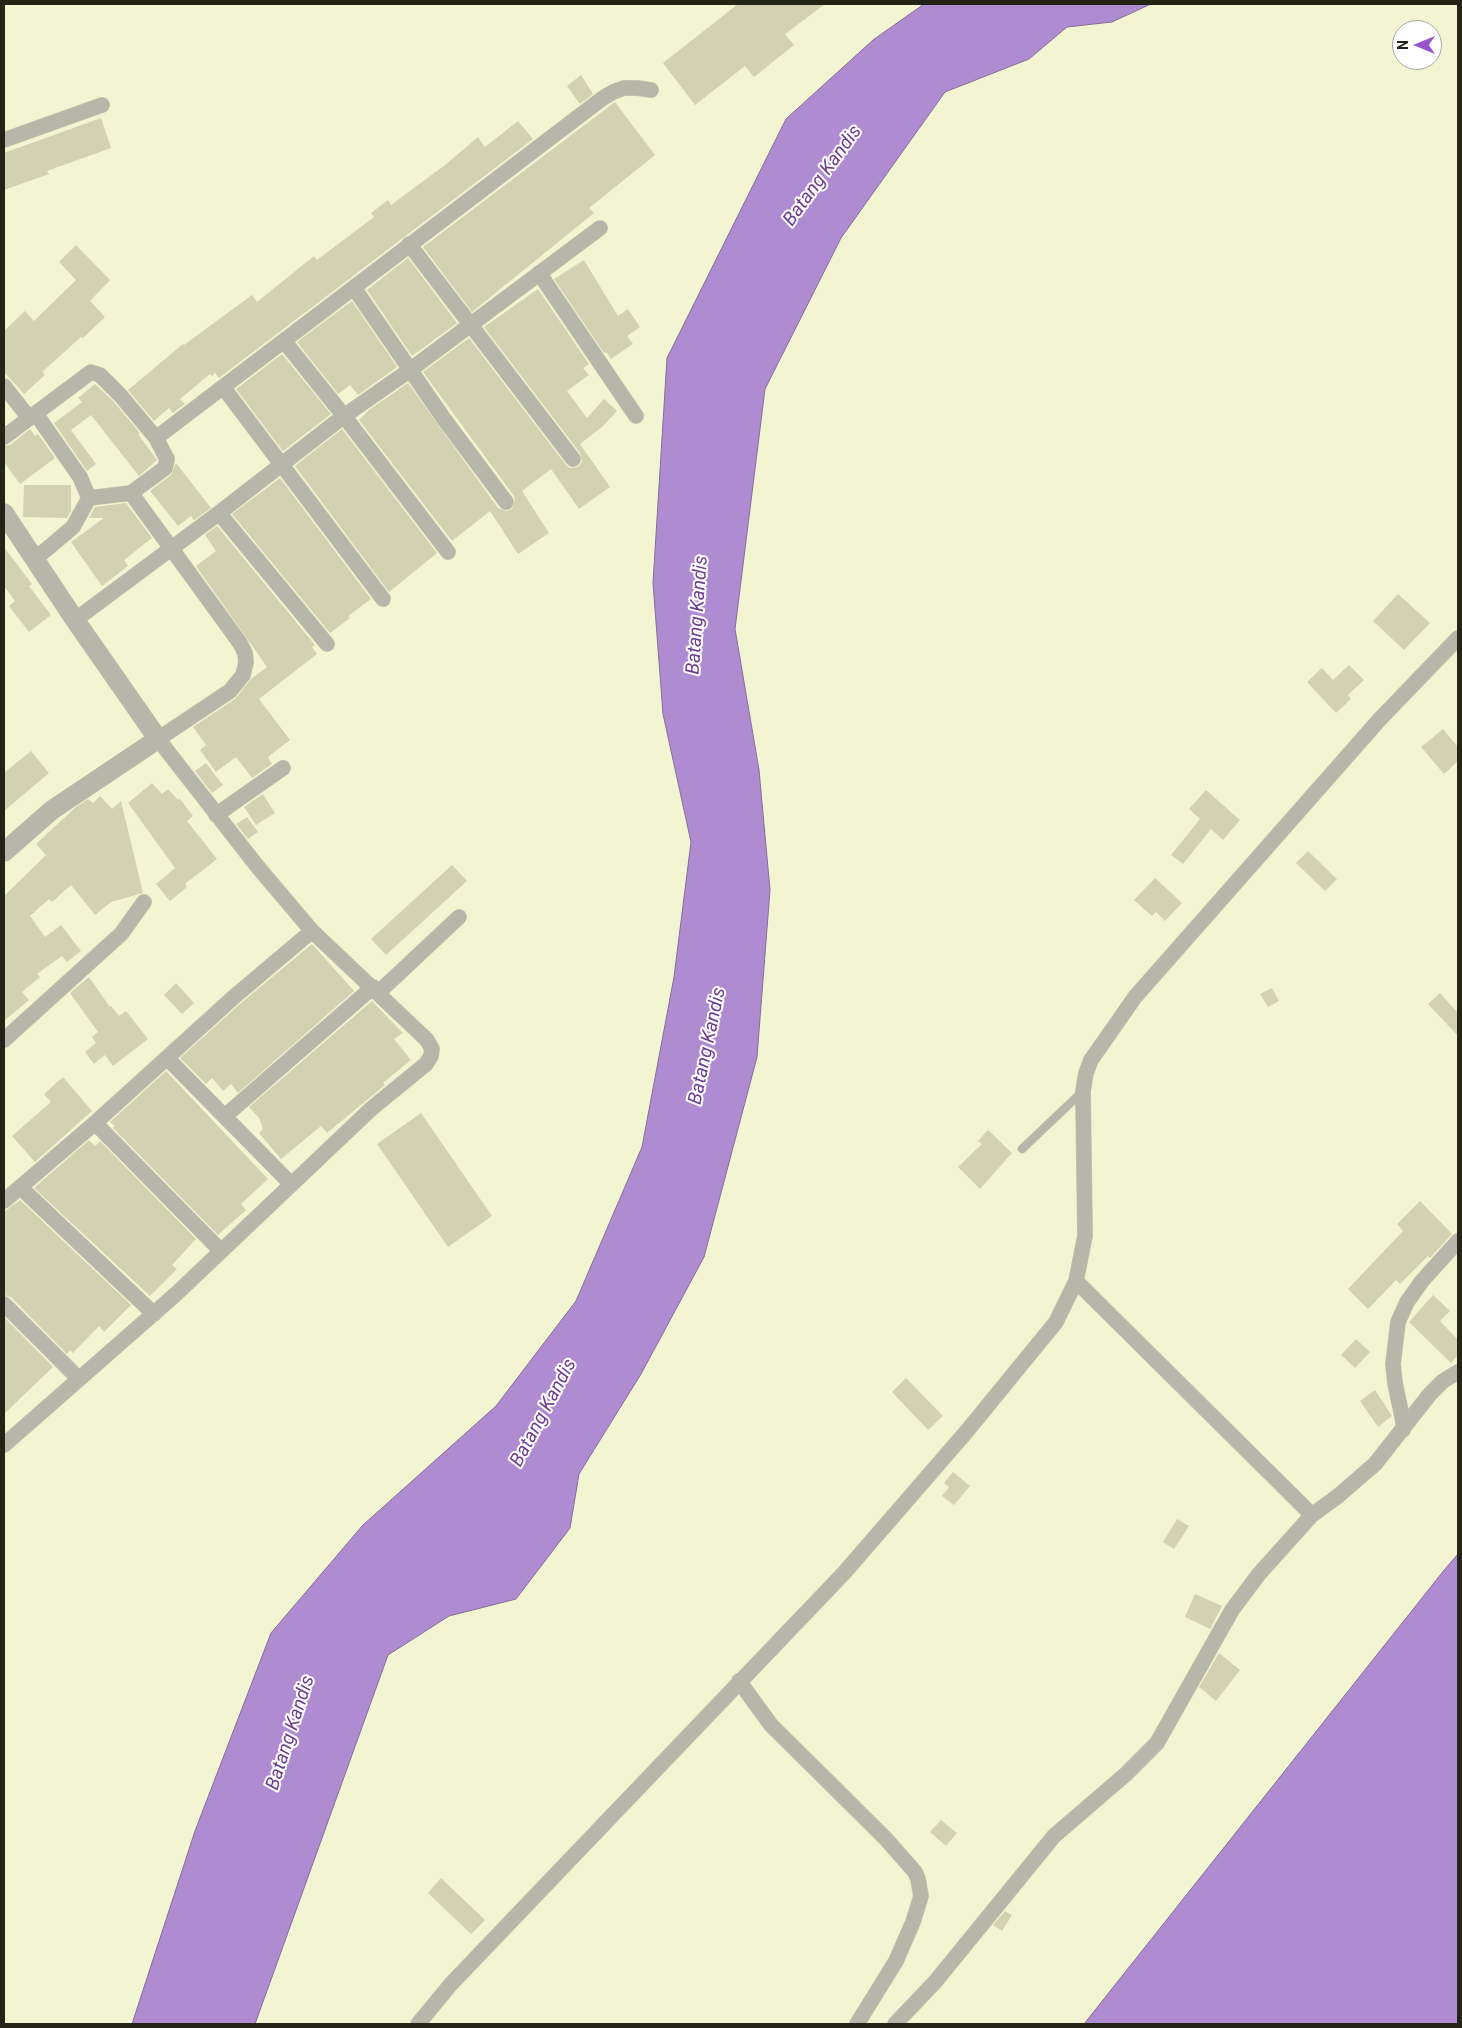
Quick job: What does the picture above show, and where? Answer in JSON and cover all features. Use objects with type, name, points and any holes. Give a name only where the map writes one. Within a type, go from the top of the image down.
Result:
[{"type":"street","points":[[156,438],[602,98],[624,88],[651,90]]},
{"type":"street","points":[[4,140],[102,106]]},
{"type":"street","points":[[75,620],[344,416],[410,370],[600,228]]},
{"type":"street","points":[[409,244],[573,460]]},
{"type":"street","points":[[539,273],[636,416]]},
{"type":"street","points":[[354,288],[410,370],[506,502]]},
{"type":"street","points":[[284,341],[448,552]]},
{"type":"street","points":[[4,437],[86,375],[95,373],[104,379],[156,438],[165,452],[167,464],[161,471],[132,493],[89,498]]},
{"type":"street","points":[[4,386],[32,416],[80,476],[89,498]]},
{"type":"street","points":[[223,387],[383,599]]},
{"type":"street","points":[[4,852],[52,810],[230,690],[243,675],[246,662],[245,653],[240,643],[132,493]]},
{"type":"street","points":[[35,559],[73,527],[89,498]]},
{"type":"street","points":[[219,512],[327,644]]},
{"type":"street","points":[[4,513],[75,620],[158,739],[216,815],[312,931],[428,1040],[432,1049],[431,1056],[426,1064],[371,1109],[154,1314],[5,1442]]},
{"type":"street","points":[[418,2024],[451,1984],[844,1573],[1034,1352],[1056,1322],[1076,1281],[1085,1236],[1083,1091],[1086,1073],[1091,1060],[1135,997],[1380,719],[1458,638]]},
{"type":"street","points":[[216,815],[283,768]]},
{"type":"street","points":[[4,1040],[121,934],[144,902]]},
{"type":"street","points":[[225,1116],[376,990],[459,917]]},
{"type":"street","points":[[4,1201],[95,1123],[235,996],[312,931]]},
{"type":"street","points":[[167,1058],[291,1184]]},
{"type":"street","points":[[95,1123],[221,1251]]},
{"type":"street","points":[[20,1187],[154,1314]]},
{"type":"street","points":[[1403,1430],[1403,1421],[1394,1382],[1393,1364],[1398,1322],[1407,1302],[1422,1281],[1458,1241]]},
{"type":"street","points":[[1076,1281],[1312,1516]]},
{"type":"street","points":[[4,1304],[79,1379]]},
{"type":"street","points":[[895,2024],[935,1982],[1054,1836],[1126,1774],[1156,1743],[1232,1610],[1259,1574],[1312,1516],[1375,1464],[1430,1394],[1443,1381],[1458,1372]]},
{"type":"street","points":[[739,1681],[771,1725],[886,1839],[915,1872],[918,1880],[920,1896],[914,1922],[896,1961],[857,2024]]},
{"type":"lane","points":[[1022,1149],[1083,1091]]},
{"type":"water","name":"Batang Kandis","points":[[924,4],[1151,4],[1112,22],[1067,27],[1029,59],[945,92],[841,238],[765,389],[735,629],[759,770],[770,890],[757,1057],[704,1257],[641,1374],[579,1474],[570,1528],[516,1599],[449,1616],[388,1655],[255,2024],[132,2024],[195,1831],[271,1633],[363,1525],[496,1406],[576,1301],[642,1147],[674,977],[691,842],[663,714],[653,583],[667,358],[786,119],[873,40]]},
{"type":"water","points":[[1458,1554],[1458,2024],[1084,2024],[1445,1569]]},
{"type":"building","points":[[738,4],[825,4],[785,34],[794,45],[754,77],[745,66],[695,105],[663,63]]},
{"type":"building","points":[[581,75],[593,94],[580,104],[567,86]]},
{"type":"building","points":[[615,102],[655,155],[589,208],[594,213],[472,312],[423,247]]},
{"type":"building","points":[[101,118],[111,148],[47,171],[49,174],[4,190],[4,153]]},
{"type":"building","points":[[518,121],[533,139],[219,378],[215,373],[212,376],[210,374],[180,399],[185,404],[173,413],[169,408],[154,421],[128,390],[183,344],[252,295],[257,302],[314,256],[317,260],[374,217],[371,213],[388,200],[391,205],[445,165],[478,137],[485,147]]},
{"type":"building","points":[[76,245],[110,280],[90,301],[105,317],[42,372],[45,375],[24,394],[4,372],[4,331],[25,311],[34,321],[76,280],[59,262]]},
{"type":"building","points":[[408,258],[457,323],[412,356],[367,290]]},
{"type":"building","points":[[584,260],[618,316],[628,309],[640,327],[627,336],[633,344],[611,359],[606,352],[604,353],[554,279]]},
{"type":"building","points":[[538,289],[589,364],[583,368],[589,375],[567,391],[587,418],[604,399],[617,411],[602,427],[580,444],[610,487],[579,509],[551,469],[522,491],[549,533],[518,554],[490,511],[452,541],[359,420],[369,410],[408,383],[498,508],[507,511],[512,509],[515,501],[514,496],[423,372],[469,338],[566,465],[570,468],[578,467],[582,462],[580,453],[484,327]]},
{"type":"building","points":[[352,301],[397,367],[358,395],[350,385],[338,394],[297,342]]},
{"type":"building","points":[[282,354],[331,414],[283,451],[236,389]]},
{"type":"building","points":[[95,384],[114,402],[140,433],[138,434],[157,460],[139,476],[91,415],[71,430],[96,464],[87,471],[54,423],[82,402],[78,398]]},
{"type":"building","points":[[30,429],[35,436],[38,434],[55,458],[20,484],[4,462],[4,446],[10,445]]},
{"type":"building","points":[[342,429],[437,553],[389,592],[295,466]]},
{"type":"building","points":[[176,463],[211,508],[194,520],[191,516],[178,526],[150,491],[171,475]]},
{"type":"building","points":[[280,478],[371,599],[348,616],[350,618],[330,633],[232,514]]},
{"type":"building","points":[[24,485],[71,485],[71,511],[67,518],[23,517]]},
{"type":"building","points":[[126,503],[152,538],[124,560],[128,566],[102,586],[71,542],[104,518],[89,518],[95,507]]},
{"type":"building","points":[[217,526],[315,645],[312,647],[317,654],[259,699],[290,740],[268,757],[272,764],[252,778],[236,757],[216,772],[200,750],[206,745],[193,727],[235,699],[251,679],[267,667],[196,566],[216,551],[205,535]]},
{"type":"building","points":[[4,547],[32,584],[29,586],[51,615],[29,632],[9,606],[15,601],[4,586]]},
{"type":"building","points":[[1398,594],[1430,623],[1404,650],[1373,621]]},
{"type":"building","points":[[1349,665],[1364,680],[1348,695],[1351,699],[1336,713],[1307,682],[1322,668],[1333,680]]},
{"type":"building","points":[[1443,729],[1458,747],[1458,761],[1444,774],[1421,747]]},
{"type":"building","points":[[31,751],[49,773],[4,811],[4,773]]},
{"type":"building","points":[[206,763],[223,785],[212,793],[195,771]]},
{"type":"building","points":[[152,783],[162,794],[168,789],[178,800],[180,799],[193,816],[187,821],[217,859],[185,884],[187,887],[170,901],[156,884],[175,868],[128,803]]},
{"type":"building","points":[[1206,790],[1240,820],[1223,840],[1211,829],[1183,864],[1171,855],[1200,819],[1189,809]]},
{"type":"building","points":[[263,794],[275,813],[256,825],[244,807]]},
{"type":"building","points":[[100,796],[112,809],[121,801],[143,893],[111,902],[95,915],[71,885],[52,902],[49,899],[30,916],[45,937],[61,925],[81,951],[67,962],[62,956],[37,974],[40,977],[22,992],[29,1000],[4,1021],[4,896],[46,855],[36,844],[76,807],[88,799],[93,803]]},
{"type":"building","points":[[247,817],[258,832],[248,839],[236,824]]},
{"type":"building","points":[[1308,851],[1337,879],[1325,891],[1296,863]]},
{"type":"building","points":[[452,865],[467,881],[386,955],[371,939]]},
{"type":"building","points":[[1155,878],[1182,903],[1165,921],[1156,912],[1152,916],[1134,900]]},
{"type":"building","points":[[312,944],[354,991],[238,1093],[231,1084],[223,1091],[212,1078],[206,1084],[180,1058],[241,1003]]},
{"type":"building","points":[[89,977],[110,1007],[119,1016],[126,1011],[148,1039],[113,1066],[105,1055],[94,1064],[85,1052],[96,1043],[92,1037],[98,1032],[70,993]]},
{"type":"building","points":[[176,983],[194,1003],[182,1014],[164,995]]},
{"type":"building","points":[[1272,988],[1279,1001],[1268,1007],[1260,994]]},
{"type":"building","points":[[1440,993],[1458,1013],[1458,1036],[1428,1004]]},
{"type":"building","points":[[372,1001],[403,1033],[394,1039],[411,1060],[383,1083],[385,1085],[327,1133],[321,1126],[281,1159],[259,1133],[263,1129],[259,1118],[249,1107]]},
{"type":"building","points":[[166,1071],[268,1179],[241,1204],[246,1210],[218,1235],[113,1128],[115,1126],[110,1122]]},
{"type":"building","points":[[63,1077],[92,1111],[35,1162],[12,1136],[51,1102],[44,1094]]},
{"type":"building","points":[[421,1113],[492,1216],[448,1247],[377,1144]]},
{"type":"building","points":[[988,1130],[1012,1153],[980,1189],[958,1167],[982,1144],[978,1141]]},
{"type":"building","points":[[89,1140],[95,1146],[100,1141],[196,1239],[172,1265],[177,1269],[150,1296],[34,1188]]},
{"type":"building","points":[[20,1200],[131,1305],[104,1332],[99,1326],[73,1353],[70,1350],[67,1354],[11,1297],[4,1295],[4,1212]]},
{"type":"building","points":[[1420,1201],[1452,1234],[1430,1258],[1428,1256],[1400,1284],[1396,1280],[1368,1309],[1348,1289],[1403,1231],[1397,1224]]},
{"type":"building","points":[[1433,1295],[1450,1311],[1440,1321],[1458,1340],[1458,1355],[1451,1363],[1409,1322]]},
{"type":"building","points":[[4,1317],[53,1367],[4,1414]]},
{"type":"building","points":[[1356,1339],[1370,1352],[1355,1368],[1341,1355]]},
{"type":"building","points":[[906,1378],[943,1416],[928,1430],[892,1392]]},
{"type":"building","points":[[1375,1390],[1392,1416],[1378,1427],[1360,1401]]},
{"type":"building","points":[[953,1472],[970,1486],[954,1505],[942,1496],[949,1487],[944,1483]]},
{"type":"building","points":[[1177,1519],[1189,1526],[1174,1549],[1163,1542]]},
{"type":"building","points":[[1195,1594],[1222,1606],[1210,1629],[1185,1617]]},
{"type":"building","points":[[1219,1653],[1240,1670],[1216,1701],[1199,1687]]},
{"type":"building","points":[[941,1820],[957,1833],[946,1846],[930,1832]]},
{"type":"building","points":[[441,1878],[485,1920],[471,1934],[428,1893]]},
{"type":"building","points":[[1005,1911],[1012,1915],[1002,1931],[993,1925]]}]
